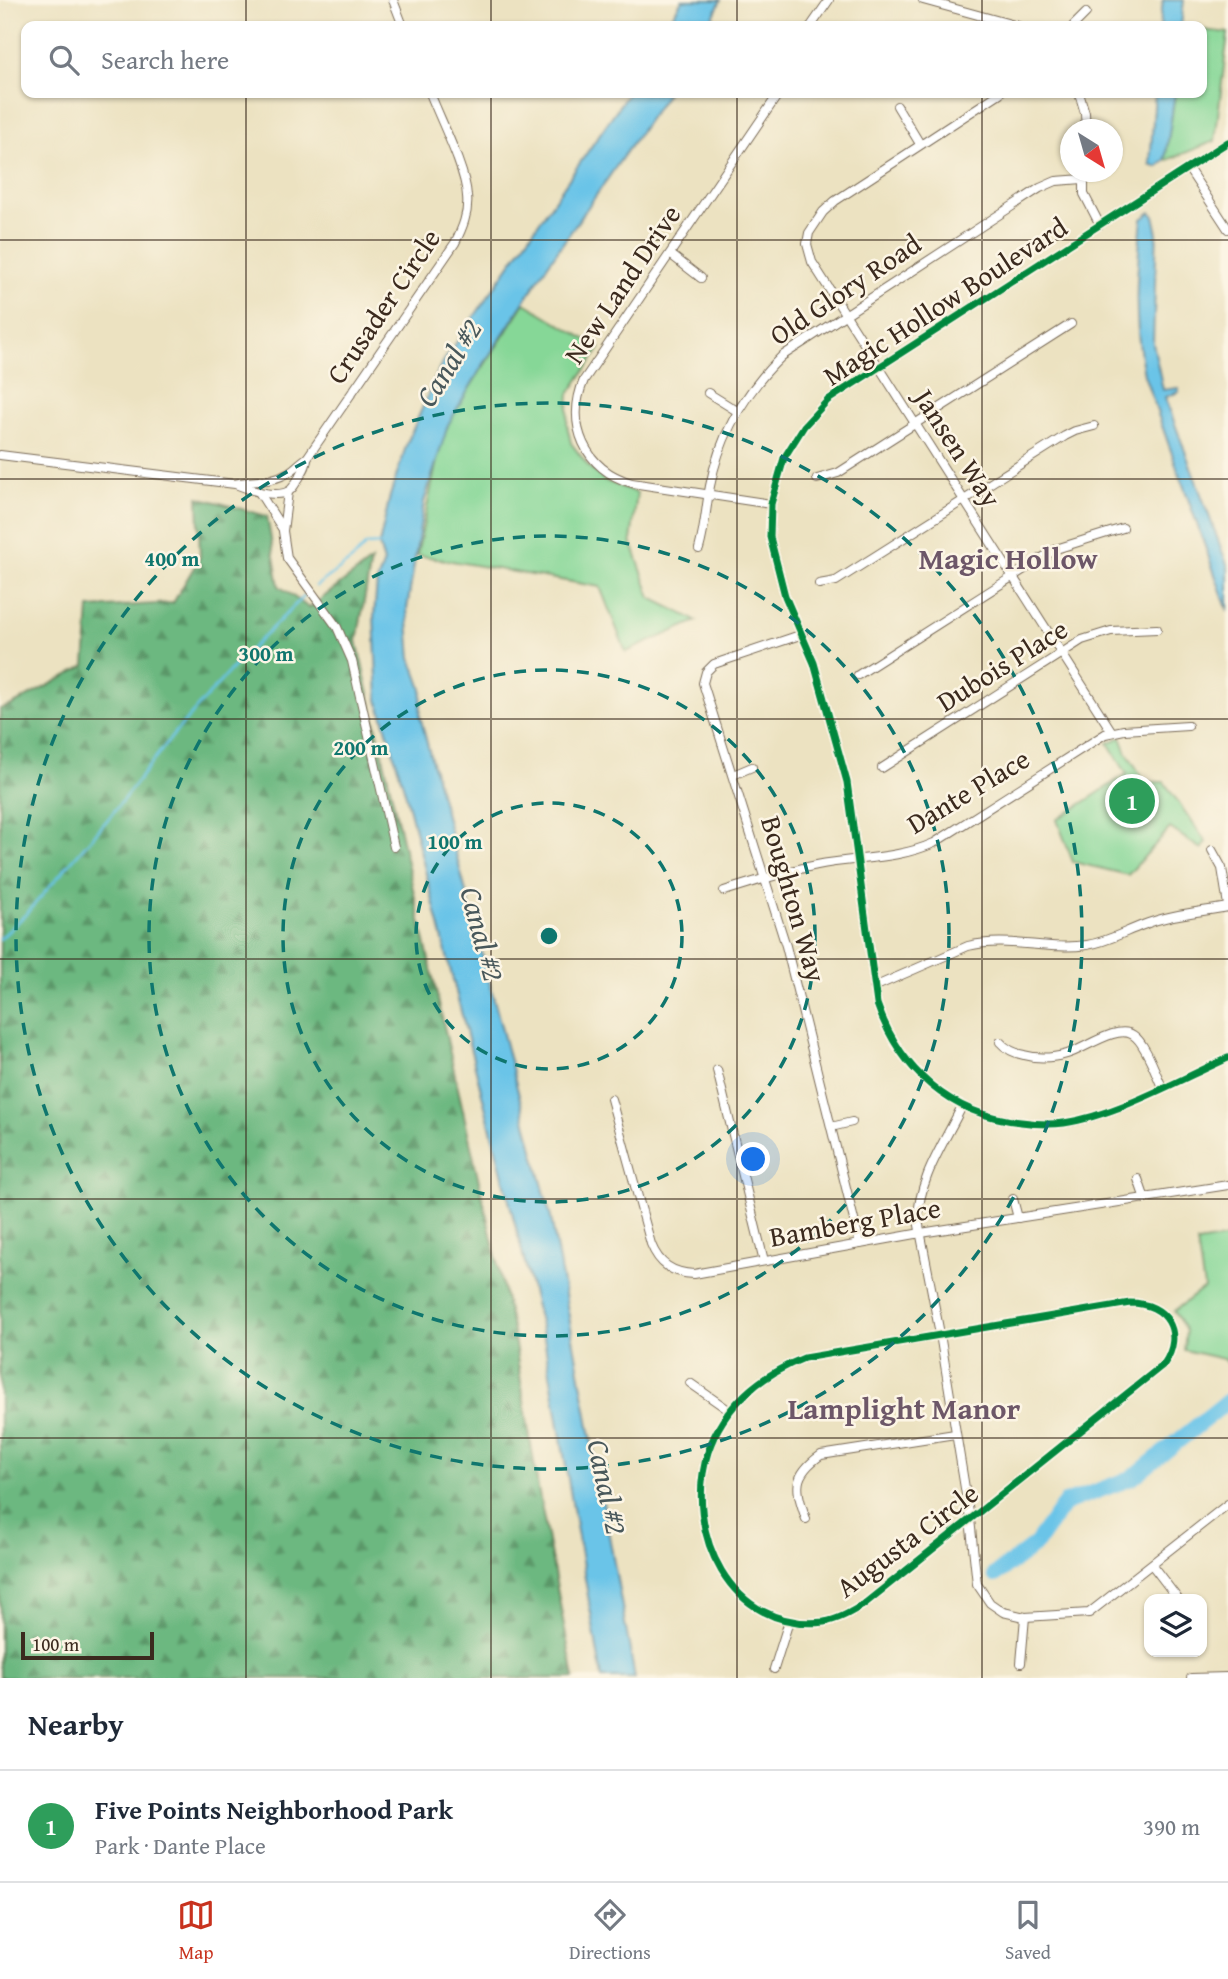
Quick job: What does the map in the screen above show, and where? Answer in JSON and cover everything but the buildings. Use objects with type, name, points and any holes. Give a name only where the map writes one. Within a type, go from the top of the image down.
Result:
[{"type":"street","points":[[393,0],[401,21]]},
{"type":"street","points":[[814,21],[829,0]]},
{"type":"street","points":[[923,0],[1000,21]]},
{"type":"street","points":[[1078,21],[1087,13]]},
{"type":"street","name":"Crusader Circle","points":[[0,455],[235,484],[265,482],[278,478],[307,458],[461,231],[467,195],[461,172],[432,98]]},
{"type":"street","name":"New Land Drive","points":[[771,504],[632,483],[611,476],[586,450],[577,428],[576,406],[584,380],[776,98]]},
{"type":"street","name":"Jansen Way","points":[[992,98],[835,201],[812,225],[807,244],[808,252],[811,262],[1112,732]]},
{"type":"street","points":[[1080,98],[1085,119]]},
{"type":"street","points":[[897,106],[920,144]]},
{"type":"street","name":"Magic Hollow Boulevard","points":[[1228,142],[840,390],[804,426],[784,458],[771,504],[770,537],[777,573],[814,663],[837,738],[851,800],[874,987],[883,1021],[899,1049],[921,1076],[962,1106],[991,1117],[1063,1124],[1117,1107],[1228,1058]]},
{"type":"street","points":[[1188,168],[1228,229]]},
{"type":"street","name":"Old Glory Road","points":[[699,549],[721,445],[737,411],[765,372],[782,356],[845,313],[1040,188],[1060,180]]},
{"type":"street","points":[[1084,182],[1088,205],[1100,225]]},
{"type":"street","points":[[670,254],[701,278]]},
{"type":"street","points":[[817,479],[838,472],[1071,324]]},
{"type":"street","points":[[708,393],[737,411]]},
{"type":"street","points":[[819,584],[836,581],[1074,431],[1094,426]]},
{"type":"street","name":"Crusader Circle","points":[[235,484],[259,492],[288,492],[307,465],[307,458]]},
{"type":"street","points":[[259,492],[278,519],[283,531],[287,558],[337,627],[352,661],[394,847]]},
{"type":"street","points":[[283,531],[288,492]]},
{"type":"street","points":[[858,675],[1056,549],[1123,528]]},
{"type":"street","name":"Dubois Place","points":[[882,768],[1082,640],[1104,633],[1157,629]]},
{"type":"street","name":"Boughton Way","points":[[803,634],[714,664],[706,672],[704,688],[786,946],[860,1244]]},
{"type":"street","name":"Dante Place","points":[[724,891],[817,865],[903,855],[934,843],[1094,740],[1112,732],[1188,726]]},
{"type":"street","points":[[733,775],[752,767]]},
{"type":"street","points":[[874,987],[968,946],[1010,941],[1059,946],[1089,944],[1161,919],[1228,906],[1222,868],[1212,850]]},
{"type":"street","points":[[1000,1042],[1008,1050],[1019,1054],[1055,1057],[1116,1032],[1129,1032],[1140,1040],[1162,1087]]},
{"type":"street","points":[[717,1070],[764,1261]]},
{"type":"street","name":"Bamberg Place","points":[[611,1099],[651,1244],[660,1260],[675,1271],[694,1274],[921,1233],[1228,1185]]},
{"type":"street","points":[[962,1106],[923,1184],[918,1207],[970,1519],[977,1584],[984,1597],[1003,1612],[1025,1618],[1089,1613],[1228,1504]]},
{"type":"street","points":[[831,1127],[852,1122]]},
{"type":"street","points":[[1138,1179],[1145,1199]]},
{"type":"street","points":[[1013,1199],[1018,1218]]},
{"type":"street","name":"Augusta Circle","points":[[1130,1303],[1157,1308],[1165,1315],[1172,1331],[1172,1347],[1164,1364],[863,1605],[825,1622],[789,1621],[762,1610],[733,1588],[723,1576],[709,1541],[703,1508],[704,1471],[713,1439],[730,1412],[757,1383],[804,1358],[1130,1303]]},
{"type":"street","points":[[690,1383],[730,1412]]},
{"type":"street","points":[[806,1520],[796,1492],[803,1473],[821,1455],[955,1434]]},
{"type":"street","points":[[1152,1565],[1174,1594]]},
{"type":"street","points":[[1021,1663],[1025,1618]]},
{"type":"street","points":[[774,1669],[789,1621]]},
{"type":"street","points":[[1191,1678],[1228,1677]]},
{"type":"green space","points":[[1207,31],[1228,33],[1215,141],[1165,161],[1174,98],[1207,98]]},
{"type":"green space","points":[[525,303],[600,348],[569,394],[567,425],[571,443],[589,467],[605,481],[637,493],[631,541],[651,598],[697,621],[626,652],[600,587],[417,555],[444,427]]},
{"type":"green space","points":[[198,497],[267,516],[279,586],[309,608],[371,561],[357,641],[513,1332],[538,1488],[574,1678],[0,1678],[0,709],[85,666],[89,608],[173,603],[200,557]]},
{"type":"green space","points":[[1121,737],[1127,753],[1145,782],[1164,782],[1206,842],[1201,849],[1170,828],[1128,875],[1073,862],[1057,820],[1127,774],[1108,743]]},
{"type":"green space","points":[[1228,1238],[1228,1364],[1223,1359],[1184,1350],[1186,1331],[1174,1311],[1204,1288],[1197,1243]]},
{"type":"water","points":[[682,0],[721,0],[711,21],[670,21]]},
{"type":"water","points":[[1163,0],[1184,0],[1182,21],[1161,21]]},
{"type":"water","name":"Canal #2","points":[[625,98],[664,98],[547,266],[448,425],[424,502],[407,609],[411,658],[422,689],[420,716],[551,1218],[635,1678],[602,1678],[544,1338],[406,795],[378,700],[374,616],[377,582],[384,562],[379,545],[390,496],[407,443],[441,365]]},
{"type":"water","points":[[1155,98],[1174,98],[1165,161],[1157,167],[1150,164]]},
{"type":"water","points":[[1151,212],[1157,229],[1153,343],[1163,390],[1179,388],[1179,392],[1165,397],[1228,567],[1228,611],[1144,375],[1138,335],[1137,278],[1142,219]]},
{"type":"waterway","points":[[316,586],[352,560],[366,545],[381,544]]},
{"type":"waterway","points":[[0,939],[27,913],[108,819],[174,734],[234,666],[305,595]]},
{"type":"waterway","points":[[995,1575],[1036,1544],[1065,1503],[1132,1478],[1228,1401]]},
{"type":"cycle path","points":[[1228,142],[828,400],[804,426],[784,458],[771,504],[770,537],[785,596],[814,663],[847,782],[877,1004],[899,1049],[914,1068],[950,1099],[972,1110],[995,1118],[1053,1124],[1105,1113],[1228,1058]]},
{"type":"cycle path","points":[[1130,1303],[1154,1308],[1169,1322],[1173,1341],[1164,1364],[863,1605],[829,1621],[791,1621],[763,1611],[739,1594],[721,1571],[709,1543],[702,1513],[702,1482],[708,1452],[723,1420],[746,1394],[773,1373],[804,1358],[1130,1303]]},
{"type":"place","name":"Five Points Neighborhood Park","points":[[1132,801]]},
{"type":"district","name":"Magic Hollow","points":[[1008,559]]},
{"type":"district","name":"Lamplight Manor","points":[[904,1409]]}]
